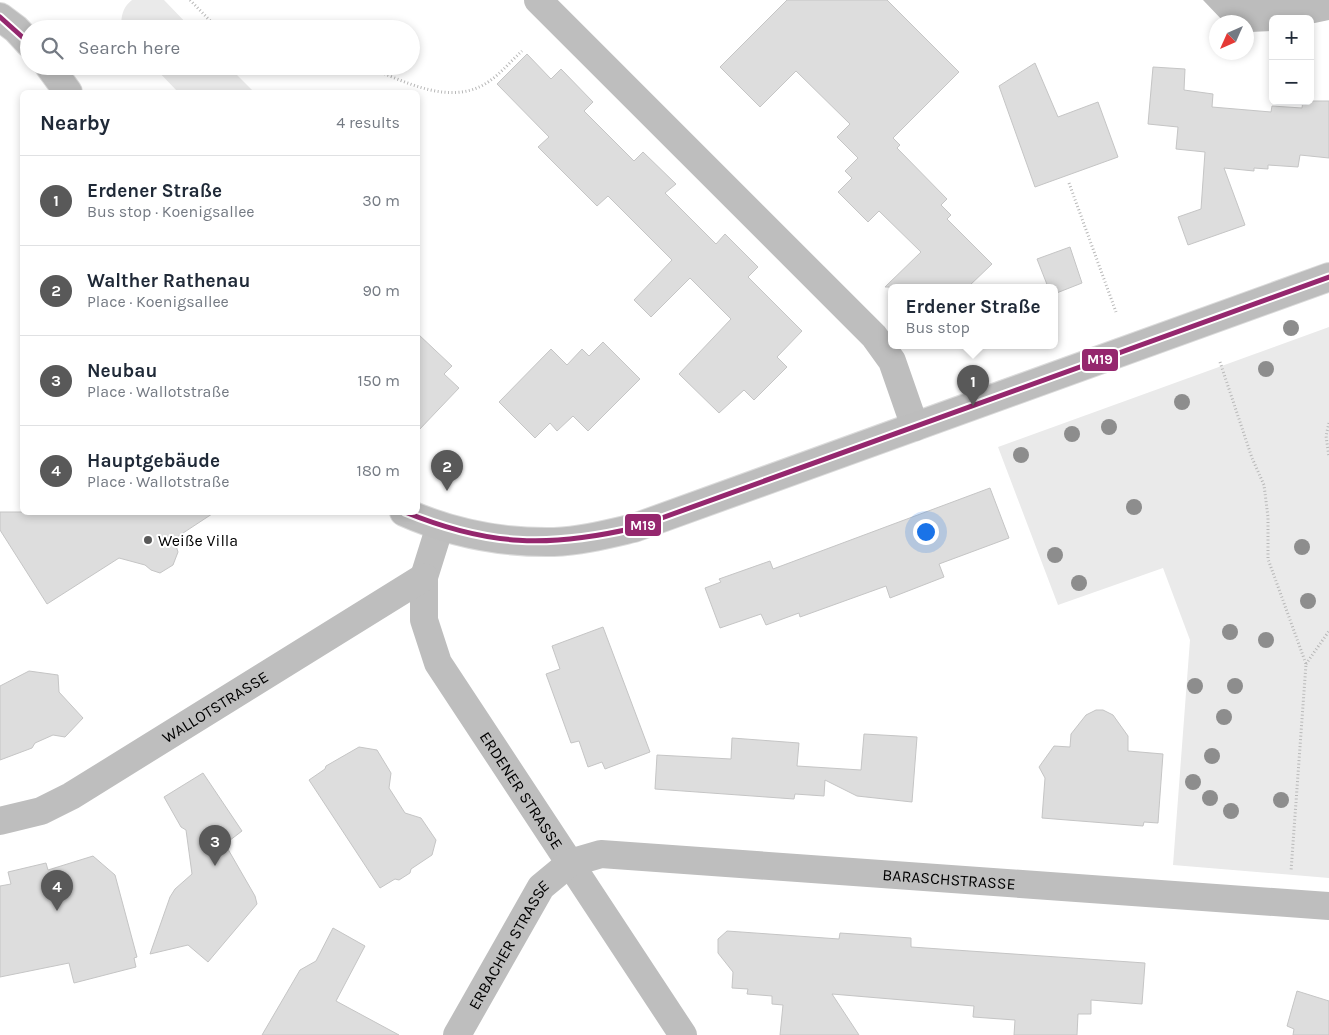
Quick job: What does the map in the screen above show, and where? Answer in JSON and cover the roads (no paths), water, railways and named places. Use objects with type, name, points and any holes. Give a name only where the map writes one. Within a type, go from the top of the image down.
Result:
[{"type":"main road","points":[[0,17],[20,33]]},
{"type":"main road","points":[[56,75],[67,90]]},
{"type":"main road","points":[[412,515],[440,526],[489,538],[554,542],[594,537],[634,528],[1329,277]]},
{"type":"street","points":[[538,0],[874,336],[892,362],[916,427]]},
{"type":"street","name":"ERDENER STRASSE","points":[[440,526],[424,577],[424,620],[438,663],[683,1035]]},
{"type":"street","name":"WALLOTSTRASSE","points":[[0,821],[41,811],[71,796],[424,577]]},
{"type":"street","name":"BARASCHSTRASSE","points":[[570,863],[601,854],[642,856],[1329,906]]},
{"type":"street","name":"ERBACHER STRASSE","points":[[457,1035],[541,887],[570,863]]},
{"type":"place","name":"Erdener Straße","points":[[973,406]]},
{"type":"place","name":"Walther Rathenau","points":[[447,491]]},
{"type":"place","name":"Weiße Villa","points":[[148,540]]},
{"type":"place","name":"Neubau","points":[[215,866]]},
{"type":"place","name":"Hauptgebäude","points":[[57,911]]}]
